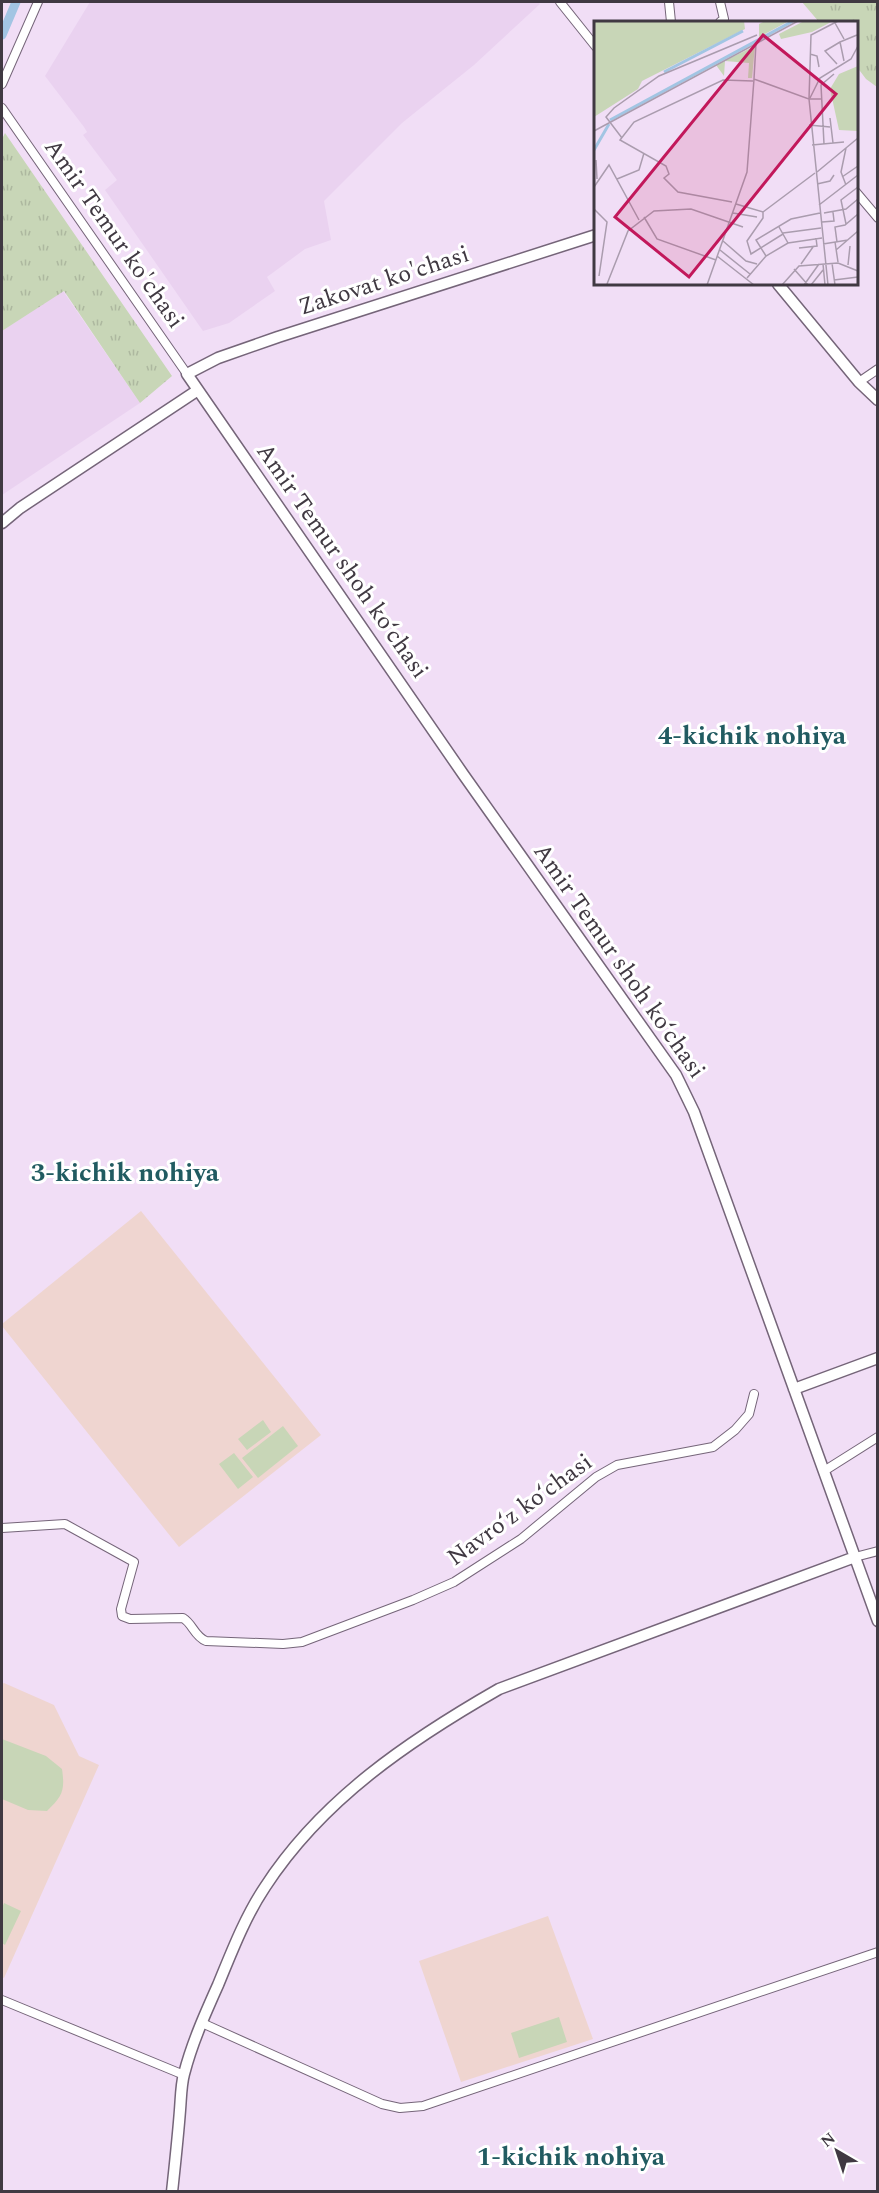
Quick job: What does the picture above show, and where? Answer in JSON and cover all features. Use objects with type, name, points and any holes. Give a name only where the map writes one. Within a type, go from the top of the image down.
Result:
[{"type":"main road","name":"Zakovat ko'chasi","points":[[187,374],[218,358],[278,337],[594,236]]},
{"type":"main road","points":[[779,285],[859,382],[878,400]]},
{"type":"main road","name":"Amir Temur shoh ko‘chasi","points":[[187,374],[463,774],[676,1075],[694,1113],[878,1621]]},
{"type":"main road","points":[[2,523],[30,501],[198,390]]},
{"type":"main road","points":[[794,1389],[878,1358]]},
{"type":"main road","points":[[172,2192],[184,2075],[191,2047],[245,1922],[266,1885],[292,1851],[357,1784],[446,1719],[499,1689],[855,1557]]},
{"type":"street","points":[[2,84],[38,2]]},
{"type":"street","points":[[560,2],[594,44]]},
{"type":"street","points":[[669,2],[670,21]]},
{"type":"street","points":[[720,2],[724,19],[721,21]]},
{"type":"street","name":"Amir Temur ko'chasi","points":[[2,108],[187,374]]},
{"type":"street","points":[[858,194],[878,218]]},
{"type":"street","points":[[859,382],[878,369]]},
{"type":"street","name":"Navro‘z ko‘chasi","points":[[2,1528],[65,1524],[134,1562],[121,1609],[122,1616],[130,1619],[183,1618],[188,1621],[200,1638],[206,1641],[283,1644],[303,1642],[454,1582],[521,1539],[596,1477],[617,1465],[713,1447],[735,1430],[749,1414],[754,1394]]},
{"type":"street","points":[[824,1471],[878,1437]]},
{"type":"street","points":[[855,1557],[878,1551]]},
{"type":"street","points":[[202,2023],[382,2104],[400,2108],[423,2106],[878,1952]]},
{"type":"street","points":[[2,2000],[184,2075]]},
{"type":"shaded area","points":[[90,2],[538,2],[540,4],[474,65],[402,123],[324,201],[331,240],[305,249],[267,277],[275,291],[229,323],[203,331],[105,190],[117,180],[83,135],[87,132],[84,127],[45,76]]},
{"type":"shaded area","points":[[63,291],[140,403],[2,495],[2,331]]},
{"type":"shaded area","points":[[141,1211],[321,1435],[179,1547],[2,1326]]},
{"type":"shaded area","points":[[2,1684],[54,1705],[79,1756],[99,1765],[4,1978],[2,1977]]},
{"type":"shaded area","points":[[548,1916],[593,2039],[461,2082],[419,1961]]},
{"type":"green space","points":[[802,2],[877,2],[877,87],[866,79],[858,68],[858,21],[818,21]]},
{"type":"green space","points":[[5,133],[172,376],[140,403],[64,291],[2,331],[2,139]]},
{"type":"green space","points":[[263,1420],[271,1432],[247,1450],[238,1439]]},
{"type":"green space","points":[[283,1426],[298,1446],[258,1478],[242,1458]]},
{"type":"green space","points":[[234,1453],[253,1477],[238,1489],[219,1464]]},
{"type":"green space","points":[[2,1739],[46,1756],[62,1769],[62,1792],[47,1811],[28,1810],[2,1799]]},
{"type":"green space","points":[[4,1903],[21,1911],[5,1945],[2,1943]]},
{"type":"green space","points":[[559,2017],[567,2042],[519,2058],[511,2033]]},
{"type":"waterway","points":[[2,35],[16,2]]},
{"type":"district","name":"4-kichik nohiya","points":[[752,736]]},
{"type":"district","name":"3-kichik nohiya","points":[[125,1173]]},
{"type":"district","name":"1-kichik nohiya","points":[[571,2157]]}]
